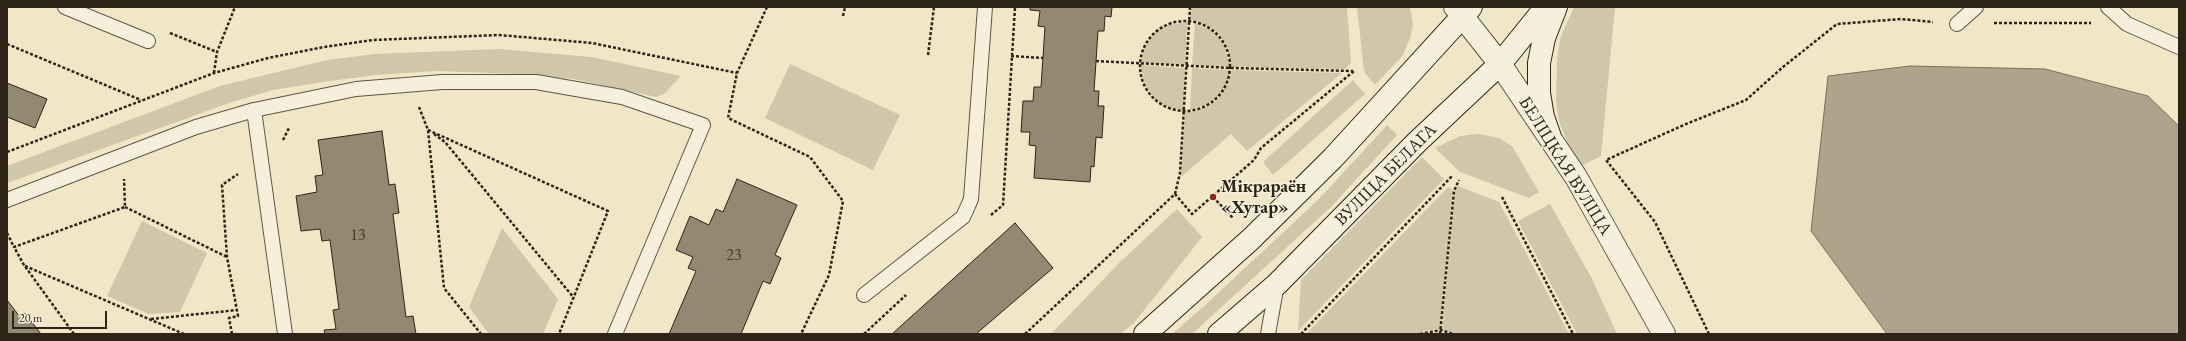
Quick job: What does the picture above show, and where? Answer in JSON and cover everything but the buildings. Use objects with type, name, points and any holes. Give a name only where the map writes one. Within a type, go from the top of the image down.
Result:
[{"type":"street","name":"ВУЛІЦА БЕЛАГА","points":[[1219,334],[1277,284],[1417,142],[1500,64],[1546,7]]},
{"type":"street","points":[[1550,137],[1542,109],[1539,63],[1544,38],[1556,7]]},
{"type":"street","name":"БЕЛІЦКАЯ ВУЛІЦА","points":[[1463,10],[1576,177],[1664,334]]},
{"type":"street","points":[[1145,334],[1251,239],[1333,158],[1463,10]]},
{"type":"lane","points":[[65,7],[148,40]]},
{"type":"lane","points":[[864,295],[962,217],[971,199],[985,7]]},
{"type":"lane","points":[[1957,24],[1976,7]]},
{"type":"lane","points":[[2108,7],[2127,24],[2179,47]]},
{"type":"lane","points":[[7,200],[196,127],[254,110],[356,89],[442,82],[536,82],[622,97],[703,125],[615,334]]},
{"type":"lane","points":[[254,110],[285,334]]},
{"type":"lane","points":[[1268,334],[1277,284]]},
{"type":"path","points":[[214,73],[217,52],[235,7]]},
{"type":"path","points":[[767,7],[737,73],[728,118],[810,157],[843,201],[829,275],[801,334]]},
{"type":"path","points":[[843,16],[845,7]]},
{"type":"path","points":[[928,55],[934,7]]},
{"type":"path","points":[[1003,205],[1015,7]]},
{"type":"path","points":[[1024,334],[1174,194],[1180,173],[1190,7]]},
{"type":"path","points":[[1709,334],[1655,222],[1606,160],[1686,124],[1746,100],[1783,67],[1837,24],[1900,19],[1957,24],[2031,22],[2127,24]]},
{"type":"path","points":[[1189,20],[1201,23],[1220,37],[1226,46],[1231,68],[1227,84],[1217,99],[1208,106],[1184,112],[1168,108],[1154,100],[1144,85],[1140,64],[1145,45],[1155,32],[1175,22],[1189,20]]},
{"type":"path","points":[[7,152],[214,73],[268,58],[324,47],[423,37],[499,35],[592,43],[737,73]]},
{"type":"path","points":[[7,44],[141,100]]},
{"type":"path","points":[[1011,56],[1043,58]]},
{"type":"path","points":[[1096,61],[1231,68],[1354,71],[1261,148],[1254,160],[1192,214],[1174,194]]},
{"type":"path","points":[[417,102],[428,130],[444,288],[480,334]]},
{"type":"path","points":[[284,148],[283,141],[289,126]]},
{"type":"path","points":[[428,130],[608,211],[559,334]]},
{"type":"path","points":[[428,130],[445,142],[574,298]]},
{"type":"path","points":[[232,334],[229,318],[238,316],[228,258],[222,185],[244,170]]},
{"type":"path","points":[[1301,334],[1452,175]]},
{"type":"path","points":[[124,178],[125,207]]},
{"type":"path","points":[[1441,332],[1454,191],[1460,180]]},
{"type":"path","points":[[1502,197],[1573,334]]},
{"type":"path","points":[[14,247],[125,207],[228,258]]},
{"type":"path","points":[[7,232],[24,265],[74,334]]},
{"type":"path","points":[[24,265],[184,334]]},
{"type":"path","points":[[151,319],[237,310]]},
{"type":"path","points":[[1420,334],[1441,332],[1453,334]]},
{"type":"shaded area","points":[[1191,7],[1347,7],[1351,63],[1345,69],[1232,67],[1227,46],[1221,36],[1212,28],[1190,19]]},
{"type":"shaded area","points":[[1357,7],[1409,7],[1411,12],[1413,25],[1410,38],[1403,55],[1375,85],[1364,72]]},
{"type":"shaded area","points":[[1574,7],[1615,7],[1601,156],[1581,166],[1569,147],[1559,121],[1556,103],[1557,57],[1561,36]]},
{"type":"shaded area","points":[[1187,22],[1185,65],[1141,63],[1145,46],[1156,32],[1165,26]]},
{"type":"shaded area","points":[[1195,23],[1211,30],[1219,38],[1225,47],[1230,67],[1192,65]]},
{"type":"shaded area","points":[[499,49],[591,57],[681,76],[664,94],[656,97],[574,79],[517,74],[437,71],[376,75],[323,82],[273,90],[232,102],[7,183],[7,166],[220,86],[327,60],[375,54]]},
{"type":"shaded area","points":[[790,64],[900,115],[873,170],[765,118]]},
{"type":"shaded area","points":[[1140,65],[1185,68],[1183,111],[1168,107],[1155,99],[1145,84]]},
{"type":"shaded area","points":[[1910,66],[2045,69],[2148,96],[2179,126],[2179,334],[1887,334],[1811,231],[1828,76]]},
{"type":"shaded area","points":[[1192,68],[1230,70],[1227,84],[1216,98],[1208,104],[1190,110]]},
{"type":"shaded area","points":[[1232,70],[1342,73],[1247,151],[1231,134],[1181,177],[1185,112],[1194,112],[1209,106],[1218,99],[1228,84]]},
{"type":"shaded area","points":[[1353,80],[1365,94],[1273,175],[1263,162]]},
{"type":"shaded area","points":[[1387,125],[1397,135],[1331,207],[1192,334],[1172,334],[1319,199]]},
{"type":"shaded area","points":[[1479,134],[1499,138],[1512,146],[1539,192],[1529,198],[1460,172],[1435,148],[1460,136]]},
{"type":"shaded area","points":[[1422,157],[1444,179],[1298,331],[1301,280]]},
{"type":"shaded area","points":[[1458,186],[1499,202],[1569,334],[1457,334],[1442,330],[1455,192]]},
{"type":"shaded area","points":[[1448,187],[1453,190],[1440,329],[1424,331],[1418,334],[1306,334]]},
{"type":"shaded area","points":[[1550,204],[1591,277],[1617,334],[1577,334],[1518,221]]},
{"type":"shaded area","points":[[1177,209],[1202,237],[1134,323],[1120,334],[1051,334],[1119,263]]},
{"type":"shaded area","points":[[142,221],[207,253],[180,312],[149,314],[107,296]]},
{"type":"shaded area","points":[[502,228],[558,299],[543,334],[489,334],[469,307]]},
{"type":"place","name":"Мікрараён «Хутар»","points":[[1213,197]]}]
